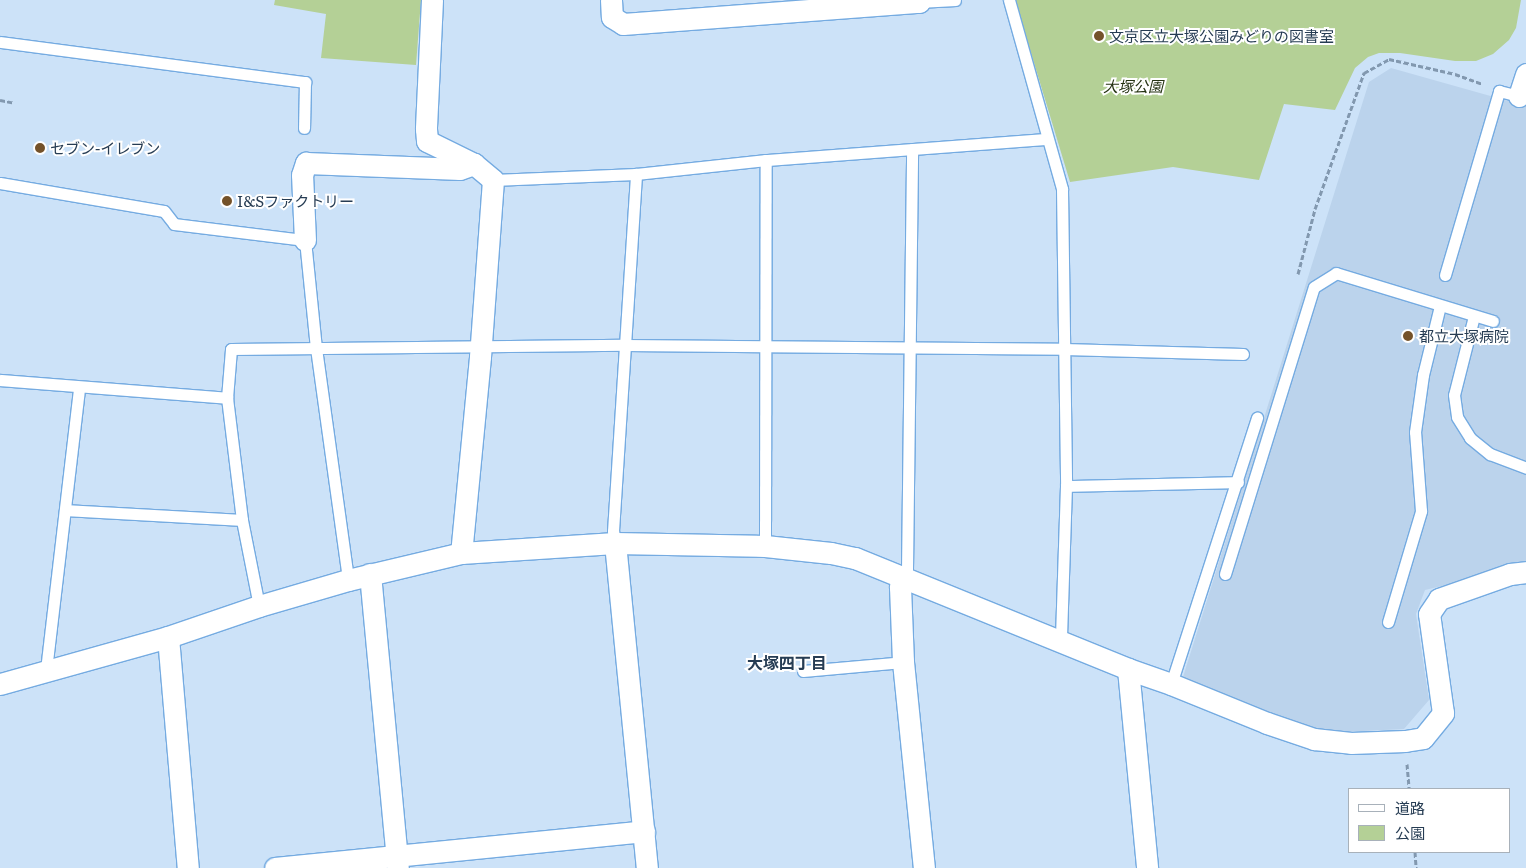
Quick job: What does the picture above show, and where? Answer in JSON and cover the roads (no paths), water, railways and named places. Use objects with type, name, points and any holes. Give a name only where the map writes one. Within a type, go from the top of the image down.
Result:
[{"type":"street","points":[[432,0],[427,141],[474,164],[493,180],[481,347],[461,553]]},
{"type":"street","points":[[611,0],[612,17],[623,24],[775,6],[919,1]]},
{"type":"street","points":[[305,240],[302,175],[306,162],[460,169],[474,164]]},
{"type":"street","points":[[615,543],[648,868]]},
{"type":"street","points":[[0,684],[168,637],[259,606],[348,580],[461,553],[615,543],[765,546],[831,553],[855,558],[1061,640],[1128,669],[1171,684],[1267,723],[1314,739],[1351,743],[1405,741],[1423,738],[1443,713],[1429,614],[1439,599],[1510,574],[1526,572]]},
{"type":"street","points":[[370,574],[397,861]]},
{"type":"street","points":[[904,579],[900,587],[903,662],[924,868]]},
{"type":"street","points":[[168,637],[188,868]]},
{"type":"street","points":[[1128,669],[1147,868]]},
{"type":"street","points":[[275,868],[397,861],[644,831]]},
{"type":"lane","points":[[919,1],[955,0]]},
{"type":"lane","points":[[1009,0],[1046,139],[1062,189],[1066,486],[1061,640]]},
{"type":"lane","points":[[0,42],[305,82],[304,128]]},
{"type":"lane","points":[[1445,275],[1519,83]]},
{"type":"lane","points":[[493,180],[636,174],[766,160],[1046,139]]},
{"type":"lane","points":[[904,579],[907,570],[912,149]]},
{"type":"lane","points":[[765,546],[766,160]]},
{"type":"lane","points":[[615,543],[613,531],[636,174]]},
{"type":"lane","points":[[0,183],[164,211],[174,224],[305,240],[316,348],[348,580]]},
{"type":"lane","points":[[1225,574],[1314,287],[1336,273],[1493,321]]},
{"type":"lane","points":[[1388,622],[1421,511],[1415,432],[1423,376],[1440,306]]},
{"type":"lane","points":[[1474,316],[1454,395],[1457,417],[1470,438],[1490,454],[1526,468]]},
{"type":"lane","points":[[259,606],[242,520],[227,398],[231,349],[625,345],[909,349],[1064,348],[1243,354]]},
{"type":"lane","points":[[0,380],[227,398]]},
{"type":"lane","points":[[46,670],[79,387]]},
{"type":"lane","points":[[1171,684],[1238,482],[1257,418]]},
{"type":"lane","points":[[1066,486],[1238,482]]},
{"type":"lane","points":[[65,510],[242,520]]},
{"type":"lane","points":[[803,671],[903,662]]},
{"type":"place","name":"文京区立大塚公園みどりの図書室","points":[[1099,36]]},
{"type":"place","name":"セブン-イレブン","points":[[40,148]]},
{"type":"place","name":"I&Sファクトリー","points":[[227,201]]},
{"type":"place","name":"都立大塚病院","points":[[1408,336]]},
{"type":"district","name":"大塚四丁目","points":[[787,662]]},
{"type":"park label","name":"大塚公園","points":[[1133,86]]}]
